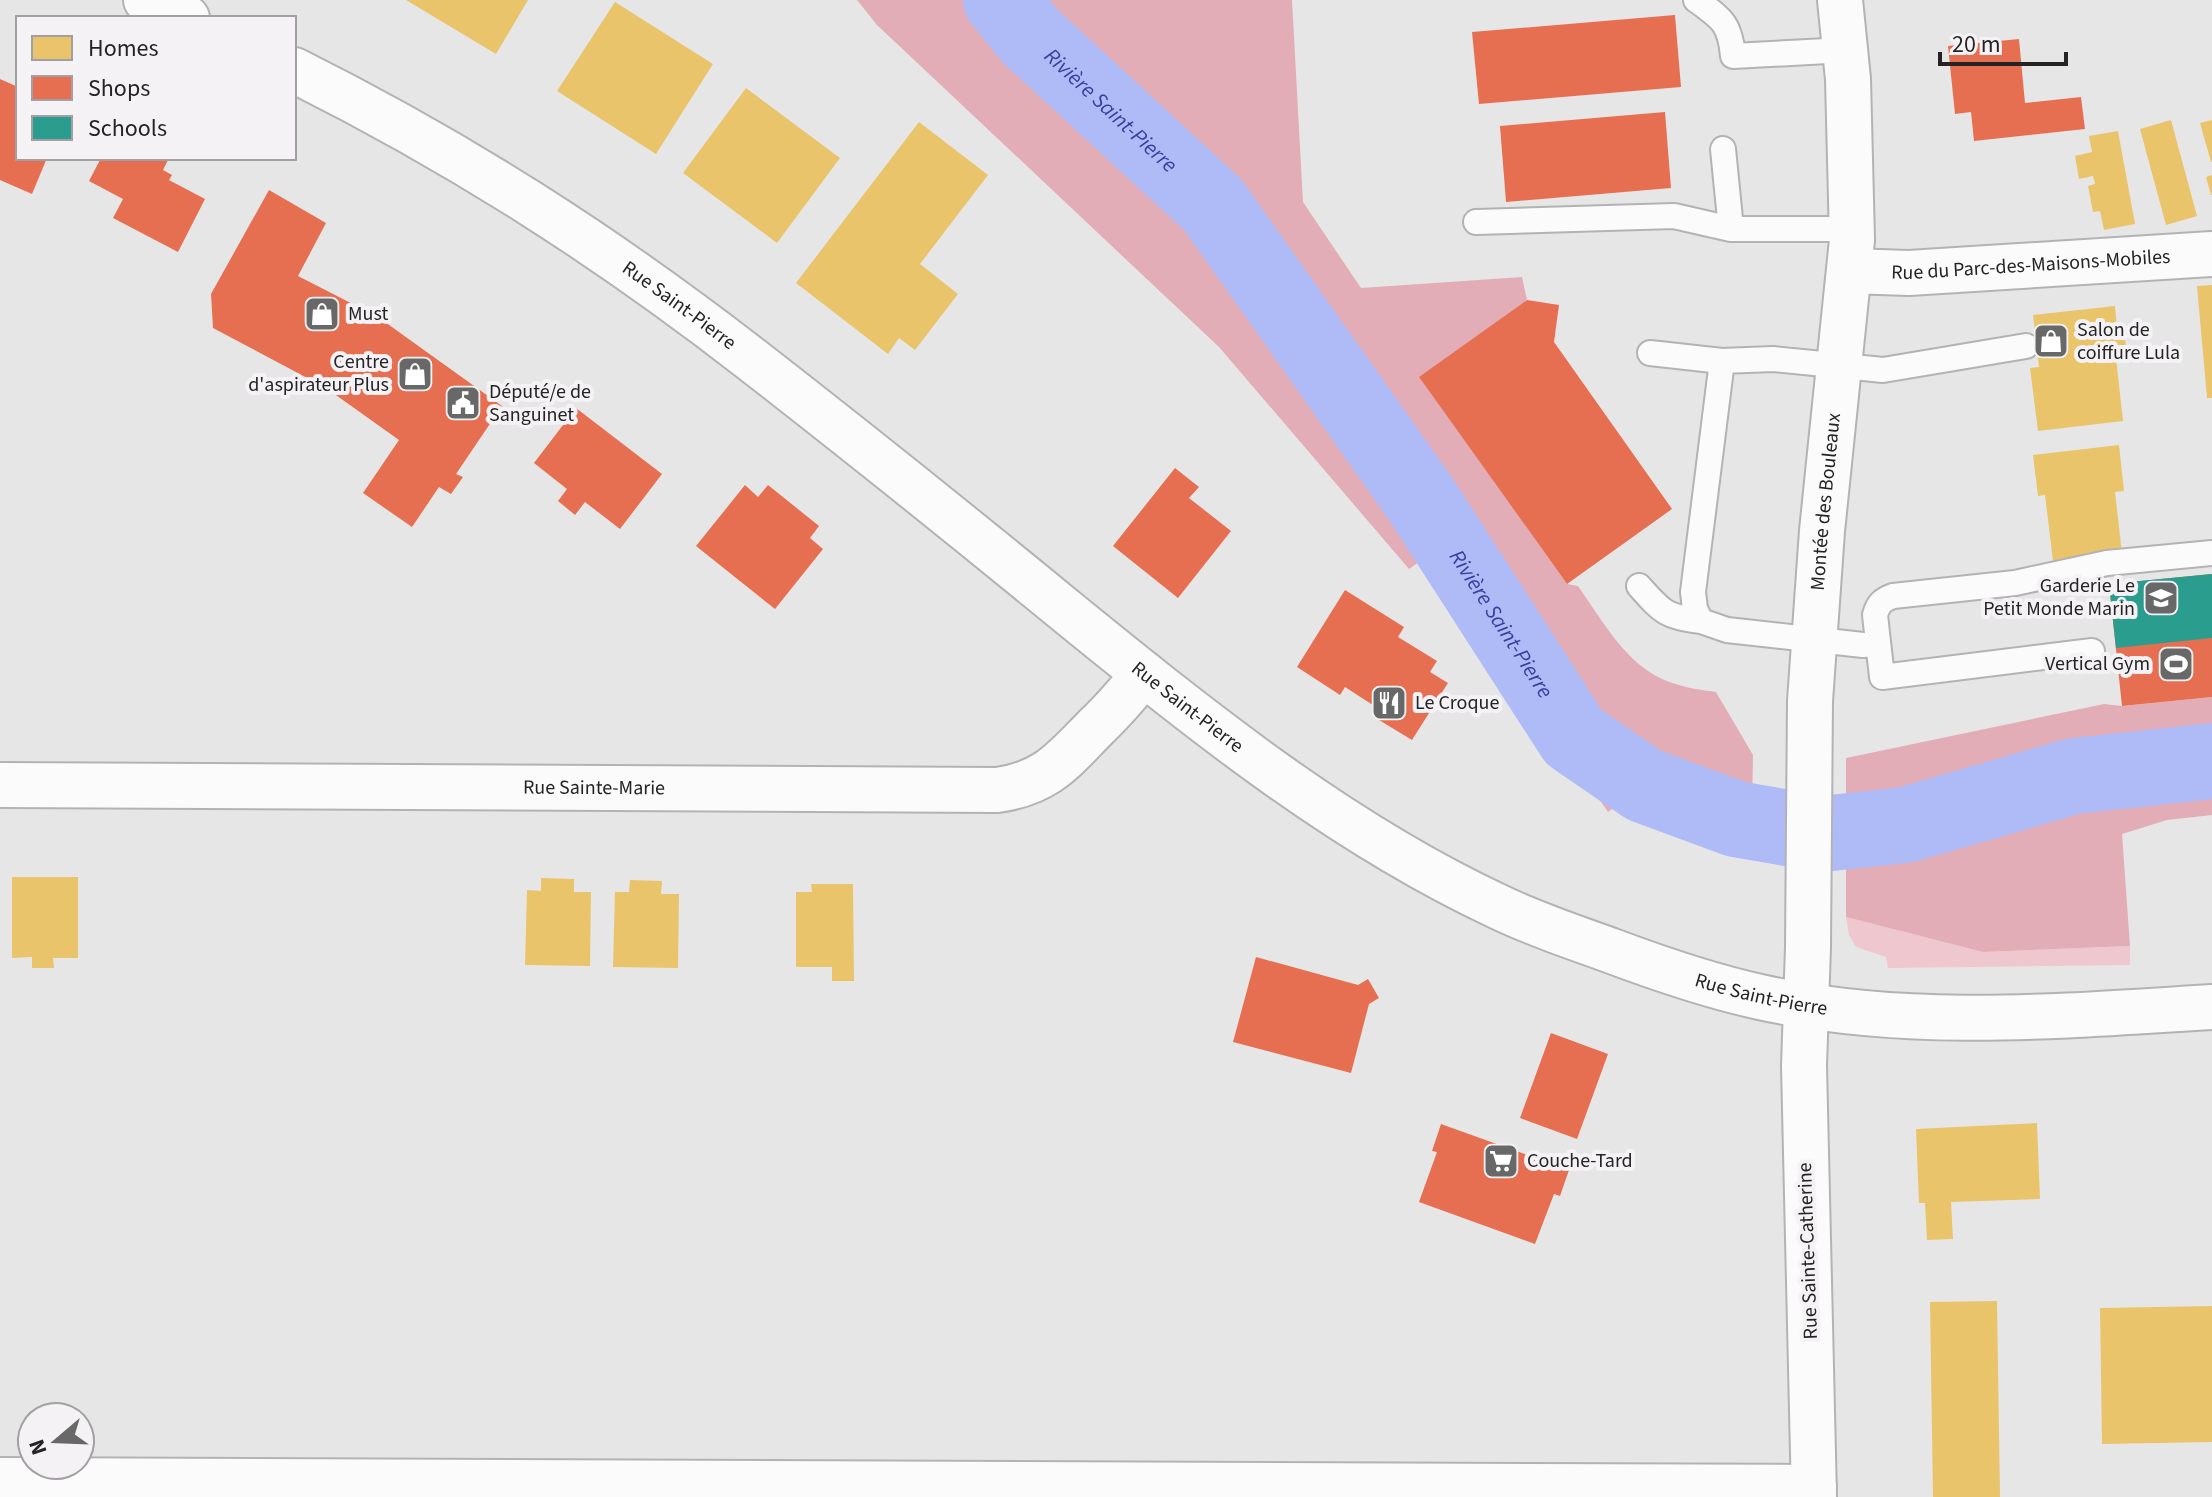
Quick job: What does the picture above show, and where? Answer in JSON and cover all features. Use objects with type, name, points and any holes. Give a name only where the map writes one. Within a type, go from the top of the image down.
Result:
[{"type":"street","points":[[146,0],[182,16]]},
{"type":"street","name":"Montée des Bouleaux","points":[[1806,1006],[1813,640],[1850,250],[1852,157],[1840,0]]},
{"type":"street","name":"Rue Saint-Pierre","points":[[296,71],[415,132],[479,169],[637,273],[754,361],[1144,674],[1327,808],[1400,854],[1485,900],[1556,931],[1669,971],[1759,997],[1806,1006],[1953,1018],[2212,1007]]},
{"type":"street","name":"Rue du Parc-des-Maisons-Mobiles","points":[[1850,250],[1909,273],[2212,254]]},
{"type":"street","name":"Rue Sainte-Marie","points":[[0,785],[997,790],[1025,784],[1053,771],[1109,716],[1144,674]]},
{"type":"street","name":"Rue Sainte-Catherine","points":[[1806,1006],[1805,1138],[1814,1492]]},
{"type":"street","points":[[0,1480],[254,1489],[1814,1492]]},
{"type":"lane","points":[[1696,0],[1727,26],[1731,33],[1733,56],[1846,50]]},
{"type":"lane","points":[[1723,149],[1731,229]]},
{"type":"lane","points":[[1476,222],[1674,216],[1850,250]]},
{"type":"lane","points":[[1650,353],[1722,361],[1773,359],[1883,370],[2026,346]]},
{"type":"lane","points":[[1701,621],[1695,609],[1693,592],[1722,361]]},
{"type":"lane","points":[[2092,651],[1882,677],[1875,615],[1884,599],[1893,596],[2015,583],[2107,563],[2212,553]]},
{"type":"lane","points":[[1639,586],[1661,611],[1675,618],[1701,621],[1727,630],[1878,644]]},
{"type":"shaded area","points":[[857,0],[1292,0],[1303,202],[1361,288],[1522,277],[1527,300],[1420,378],[1567,584],[1578,586],[1620,645],[1646,670],[1662,679],[1688,688],[1716,692],[1753,755],[1752,811],[1736,809],[1653,779],[1608,812],[1432,553],[1409,569],[1219,347],[877,25]]},
{"type":"shaded area","points":[[2212,697],[2212,815],[2167,820],[2122,834],[2130,946],[1983,952],[1846,917],[1846,758],[2104,704],[2122,706]]},
{"type":"shaded area","points":[[1846,917],[1983,952],[2130,946],[2130,965],[1888,968],[1886,957],[1856,947],[1849,935]]},
{"type":"building: Homes","points":[[406,0],[528,0],[496,54]]},
{"type":"building: Homes","points":[[615,2],[713,64],[656,154],[557,91]]},
{"type":"building: Homes","points":[[746,88],[840,158],[777,243],[683,173]]},
{"type":"building: Homes","points":[[2171,120],[2197,216],[2166,225],[2140,129]]},
{"type":"building: Homes","points":[[2212,120],[2212,162],[2211,162],[2200,123]]},
{"type":"building: Homes","points":[[919,122],[988,175],[920,264],[958,294],[915,350],[899,338],[888,354],[796,283]]},
{"type":"building: Homes","points":[[2118,131],[2135,224],[2104,230],[2100,211],[2093,212],[2088,186],[2095,184],[2093,176],[2079,179],[2075,156],[2092,152],[2089,136]]},
{"type":"building: Homes","points":[[2212,175],[2212,195],[2211,195],[2206,177]]},
{"type":"building: Homes","points":[[2212,285],[2212,398],[2207,398],[2197,286]]},
{"type":"building: Homes","points":[[2115,306],[2117,329],[2124,328],[2126,347],[2115,349],[2123,421],[2038,431],[2030,368],[2039,367],[2033,315]]},
{"type":"building: Homes","points":[[2119,445],[2124,491],[2115,492],[2122,553],[2053,561],[2045,495],[2038,496],[2033,455]]},
{"type":"building: Homes","points":[[12,877],[78,877],[78,958],[53,958],[54,968],[32,968],[32,957],[12,958]]},
{"type":"building: Homes","points":[[541,878],[574,879],[574,892],[591,892],[590,966],[525,965],[527,890],[541,891]]},
{"type":"building: Homes","points":[[630,880],[662,881],[661,894],[679,894],[678,968],[613,967],[615,892],[629,892]]},
{"type":"building: Homes","points":[[811,884],[853,884],[854,981],[832,981],[832,967],[796,967],[796,892],[812,892]]},
{"type":"building: Homes","points":[[2037,1123],[2040,1199],[1951,1202],[1953,1239],[1927,1240],[1925,1203],[1919,1203],[1916,1129]]},
{"type":"building: Homes","points":[[1997,1301],[2000,1497],[1933,1497],[1930,1302]]},
{"type":"building: Homes","points":[[2212,1306],[2212,1442],[2102,1444],[2100,1308]]},
{"type":"building: Shops","points":[[1675,15],[1681,87],[1479,104],[1472,32]]},
{"type":"building: Shops","points":[[2019,39],[2025,103],[2081,97],[2085,129],[1974,141],[1971,112],[1955,114],[1948,46]]},
{"type":"building: Shops","points":[[0,79],[16,86],[16,160],[46,160],[32,194],[0,180]]},
{"type":"building: Shops","points":[[1665,112],[1671,188],[1506,202],[1500,126]]},
{"type":"building: Shops","points":[[100,160],[168,160],[163,170],[172,175],[169,180],[205,199],[178,252],[113,218],[123,199],[89,181]]},
{"type":"building: Shops","points":[[269,190],[326,223],[298,276],[378,317],[502,406],[456,474],[463,477],[451,494],[439,487],[412,527],[363,493],[399,440],[326,388],[213,328],[211,294]]},
{"type":"building: Shops","points":[[1527,300],[1559,305],[1554,342],[1672,509],[1567,584],[1419,377]]},
{"type":"building: Shops","points":[[576,408],[662,474],[620,529],[585,502],[575,515],[558,501],[567,489],[534,463]]},
{"type":"building: Shops","points":[[1175,468],[1199,487],[1189,498],[1231,531],[1178,598],[1113,546]]},
{"type":"building: Shops","points":[[745,485],[758,497],[768,485],[819,526],[810,538],[823,549],[775,609],[696,546]]},
{"type":"building: Shops","points":[[2212,574],[2212,697],[2122,706],[2109,584]]},
{"type":"building: Shops","points":[[1345,590],[1404,627],[1398,637],[1437,661],[1430,672],[1448,683],[1412,740],[1374,717],[1379,709],[1345,687],[1340,695],[1297,667]]},
{"type":"building: Shops","points":[[1256,957],[1358,985],[1368,979],[1379,998],[1369,1004],[1351,1073],[1233,1042]]},
{"type":"building: Shops","points":[[1551,1033],[1608,1054],[1577,1139],[1520,1118]]},
{"type":"building: Shops","points":[[1441,1124],[1569,1170],[1560,1196],[1554,1194],[1535,1244],[1419,1202],[1437,1152],[1432,1151]]},
{"type":"building: Schools","name":"Garderie Le Petit Monde Marin","points":[[2212,574],[2212,638],[2116,648],[2109,584]]},
{"type":"waterway","name":"Rivière Saint-Pierre","points":[[1001,0],[1030,36],[1213,205],[1420,498],[1574,737],[1644,785],[1736,819],[1822,834],[1905,825],[2074,776],[2212,761]]},
{"type":"place","name":"Must","points":[[322,314]]},
{"type":"place","name":"Salon de coiffure Lula","points":[[2051,341]]},
{"type":"place","name":"Centre d'aspirateur Plus","points":[[415,374]]},
{"type":"place","name":"Député/e de Sanguinet","points":[[463,403]]},
{"type":"place","name":"Garderie Le Petit Monde Marin","points":[[2161,598]]},
{"type":"place","name":"Vertical Gym","points":[[2176,664]]},
{"type":"place","name":"Le Croque","points":[[1389,703]]},
{"type":"place","name":"Couche-Tard","points":[[1501,1161]]}]
